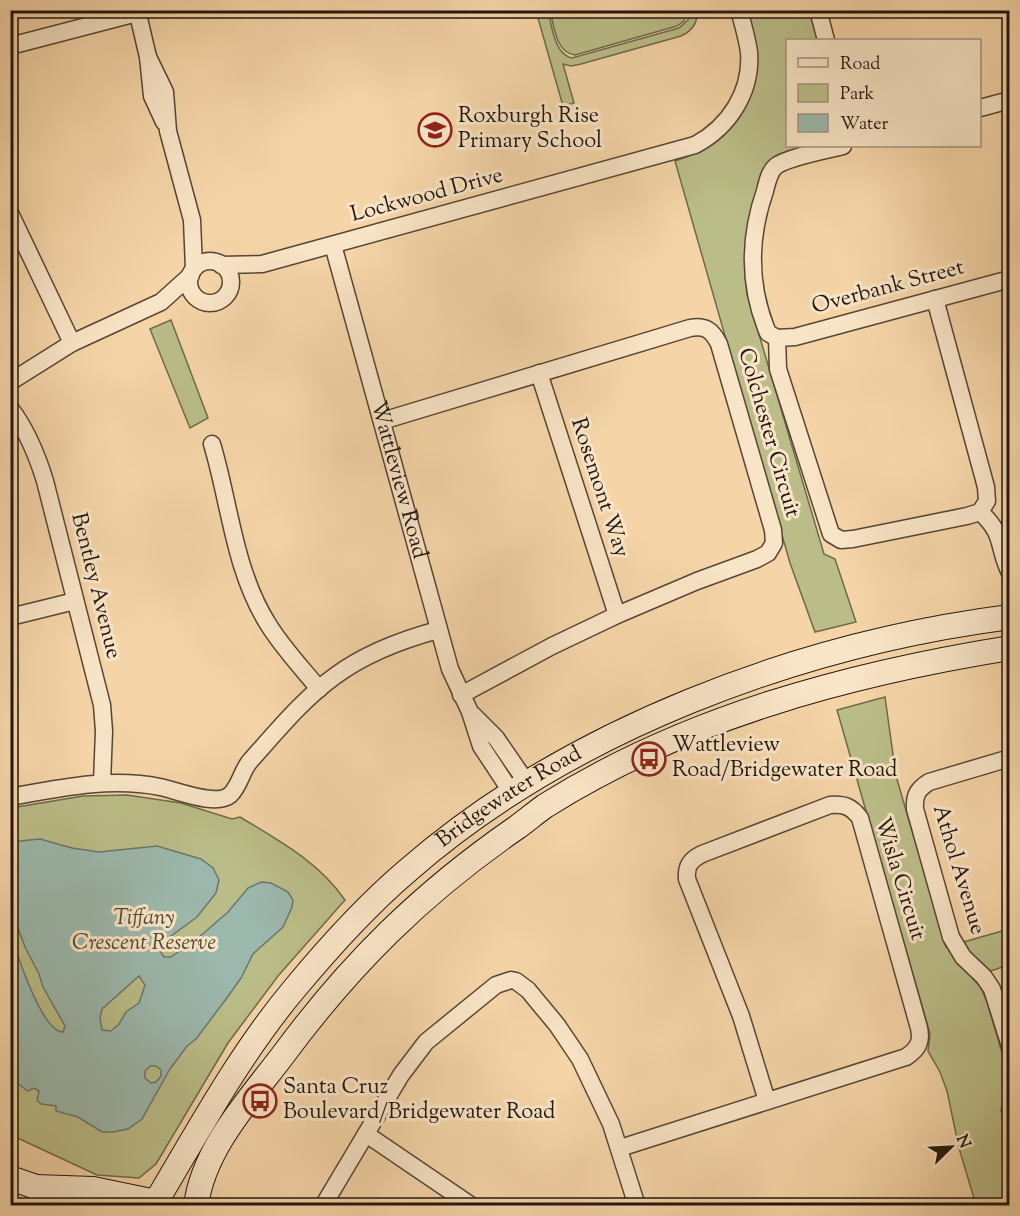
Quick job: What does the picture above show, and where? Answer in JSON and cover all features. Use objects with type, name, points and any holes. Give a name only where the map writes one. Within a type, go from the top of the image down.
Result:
[{"type":"street","name":"Lockwood Drive","points":[[218,263],[262,264],[664,155],[704,140],[734,111],[746,82],[749,52],[739,10]]},
{"type":"street","points":[[818,10],[826,39]]},
{"type":"street","points":[[10,46],[137,12],[148,57],[152,96],[168,131],[192,220],[204,247],[229,274],[230,285],[225,296],[214,303],[196,298],[161,302],[72,343],[10,382]]},
{"type":"street","points":[[981,108],[1010,100]]},
{"type":"street","points":[[839,147],[779,164],[770,175],[753,233],[753,274],[757,301],[766,328],[772,336],[777,338],[778,369],[831,534],[841,540],[967,516],[980,512],[987,501],[986,487],[935,299]]},
{"type":"street","points":[[10,213],[72,343]]},
{"type":"street","points":[[192,220],[190,287],[196,298]]},
{"type":"street","name":"Wattleview Road","points":[[333,245],[450,669],[470,712],[481,746],[519,788],[536,813]]},
{"type":"street","points":[[161,302],[204,262],[218,263]]},
{"type":"street","name":"Lockwood Drive","points":[[230,285],[262,264]]},
{"type":"street","name":"Overbank Street","points":[[777,338],[795,337],[1010,279]]},
{"type":"street","name":"Colchester Circuit","points":[[382,421],[699,326],[708,328],[715,334],[719,344],[773,530],[774,543],[768,553],[757,559],[697,581],[617,615],[552,646],[461,695]]},
{"type":"street","name":"Rosemont Way","points":[[539,373],[617,615]]},
{"type":"street","name":"Bentley Avenue","points":[[10,408],[37,456],[102,705],[104,731],[102,783]]},
{"type":"street","points":[[212,444],[239,559],[252,593],[267,624],[319,689]]},
{"type":"street","points":[[980,512],[990,521],[999,535],[1010,573]]},
{"type":"street","points":[[10,616],[75,601]]},
{"type":"street","name":"Bridgewater Road","points":[[152,1201],[246,1052],[301,980],[347,929],[406,871],[468,823],[519,788],[597,743],[670,709],[743,681],[833,652],[957,625],[1010,617]]},
{"type":"street","points":[[10,797],[102,783],[156,786],[205,799],[218,800],[230,795],[247,764],[319,689],[336,676],[389,645],[438,630]]},
{"type":"street","name":"Bridgewater Road","points":[[194,1206],[210,1157],[314,1013],[367,952],[424,897],[536,813],[610,769],[673,740],[748,712],[872,674],[1010,648]]},
{"type":"street","name":"Athol Avenue","points":[[1010,758],[929,782],[921,787],[914,799],[951,937],[963,957],[984,977],[993,990],[1010,1046]]},
{"type":"street","name":"Wisla Circuit","points":[[620,1148],[906,1057],[915,1050],[921,1039],[860,818],[853,809],[842,804],[830,806],[702,854],[692,859],[686,868],[687,879],[741,1016],[767,1101]]},
{"type":"street","points":[[323,1206],[401,1075],[426,1042],[496,985],[511,980],[528,990],[580,1059],[602,1102],[620,1148],[636,1206]]},
{"type":"street","points":[[366,1134],[472,1206]]},
{"type":"street","points":[[10,1178],[87,1206]]},
{"type":"street","points":[[35,1187],[93,1189],[152,1201],[170,1194],[180,1196],[194,1206]]},
{"type":"green space","points":[[536,11],[548,11],[561,51],[572,58],[679,28],[688,20],[689,11],[697,11],[697,15],[694,26],[681,36],[581,64],[571,66],[563,64],[574,103],[563,106]]},
{"type":"green space","points":[[550,11],[687,11],[684,21],[677,26],[575,55],[569,53],[560,44]]},
{"type":"green space","points":[[748,11],[811,11],[819,39],[786,39],[786,147],[806,147],[781,154],[769,161],[765,167],[751,211],[746,238],[745,266],[747,294],[824,554],[835,559],[856,622],[815,632],[790,563],[675,161],[700,151],[736,122],[747,104],[753,83],[754,37]]},
{"type":"green space","points":[[171,320],[208,418],[190,428],[150,329]]},
{"type":"green space","points":[[885,697],[896,776],[946,947],[1009,929],[1009,965],[972,977],[981,988],[987,1002],[1008,1073],[1008,1091],[1001,1109],[1009,1146],[1009,1205],[976,1205],[959,1148],[947,1091],[940,1072],[928,1051],[930,1034],[837,710]]},
{"type":"green space","name":"Tiffany Crescent Reserve","points":[[127,795],[181,803],[232,819],[240,817],[283,843],[310,863],[335,886],[345,900],[278,976],[228,1043],[156,1164],[139,1178],[97,1175],[11,1135],[11,808],[83,796]]},
{"type":"water","points":[[40,839],[72,848],[99,852],[157,846],[201,859],[213,868],[219,880],[216,893],[197,917],[163,942],[160,951],[164,957],[171,957],[198,938],[228,912],[248,888],[261,882],[271,883],[288,892],[293,900],[283,927],[253,954],[229,995],[170,1069],[142,1119],[128,1129],[102,1132],[78,1117],[56,1111],[56,1106],[41,1104],[37,1100],[39,1091],[34,1088],[28,1091],[11,1079],[16,1057],[11,1052],[11,935],[31,991],[47,1020],[55,1029],[63,1032],[65,1026],[43,987],[11,909],[11,847],[20,841]],"holes":[[[139,976],[145,985],[139,1003],[126,1012],[119,1024],[111,1031],[102,1030],[100,1018],[102,1009]],[[150,1066],[156,1066],[161,1070],[161,1076],[156,1082],[151,1083],[145,1078],[145,1071]]]},
{"type":"place","name":"Roxburgh Rise Primary School","points":[[435,130]]},
{"type":"place","name":"Wattleview Road/Bridgewater Road","points":[[649,759]]},
{"type":"place","name":"Santa Cruz Boulevard/Bridgewater Road","points":[[260,1101]]}]
